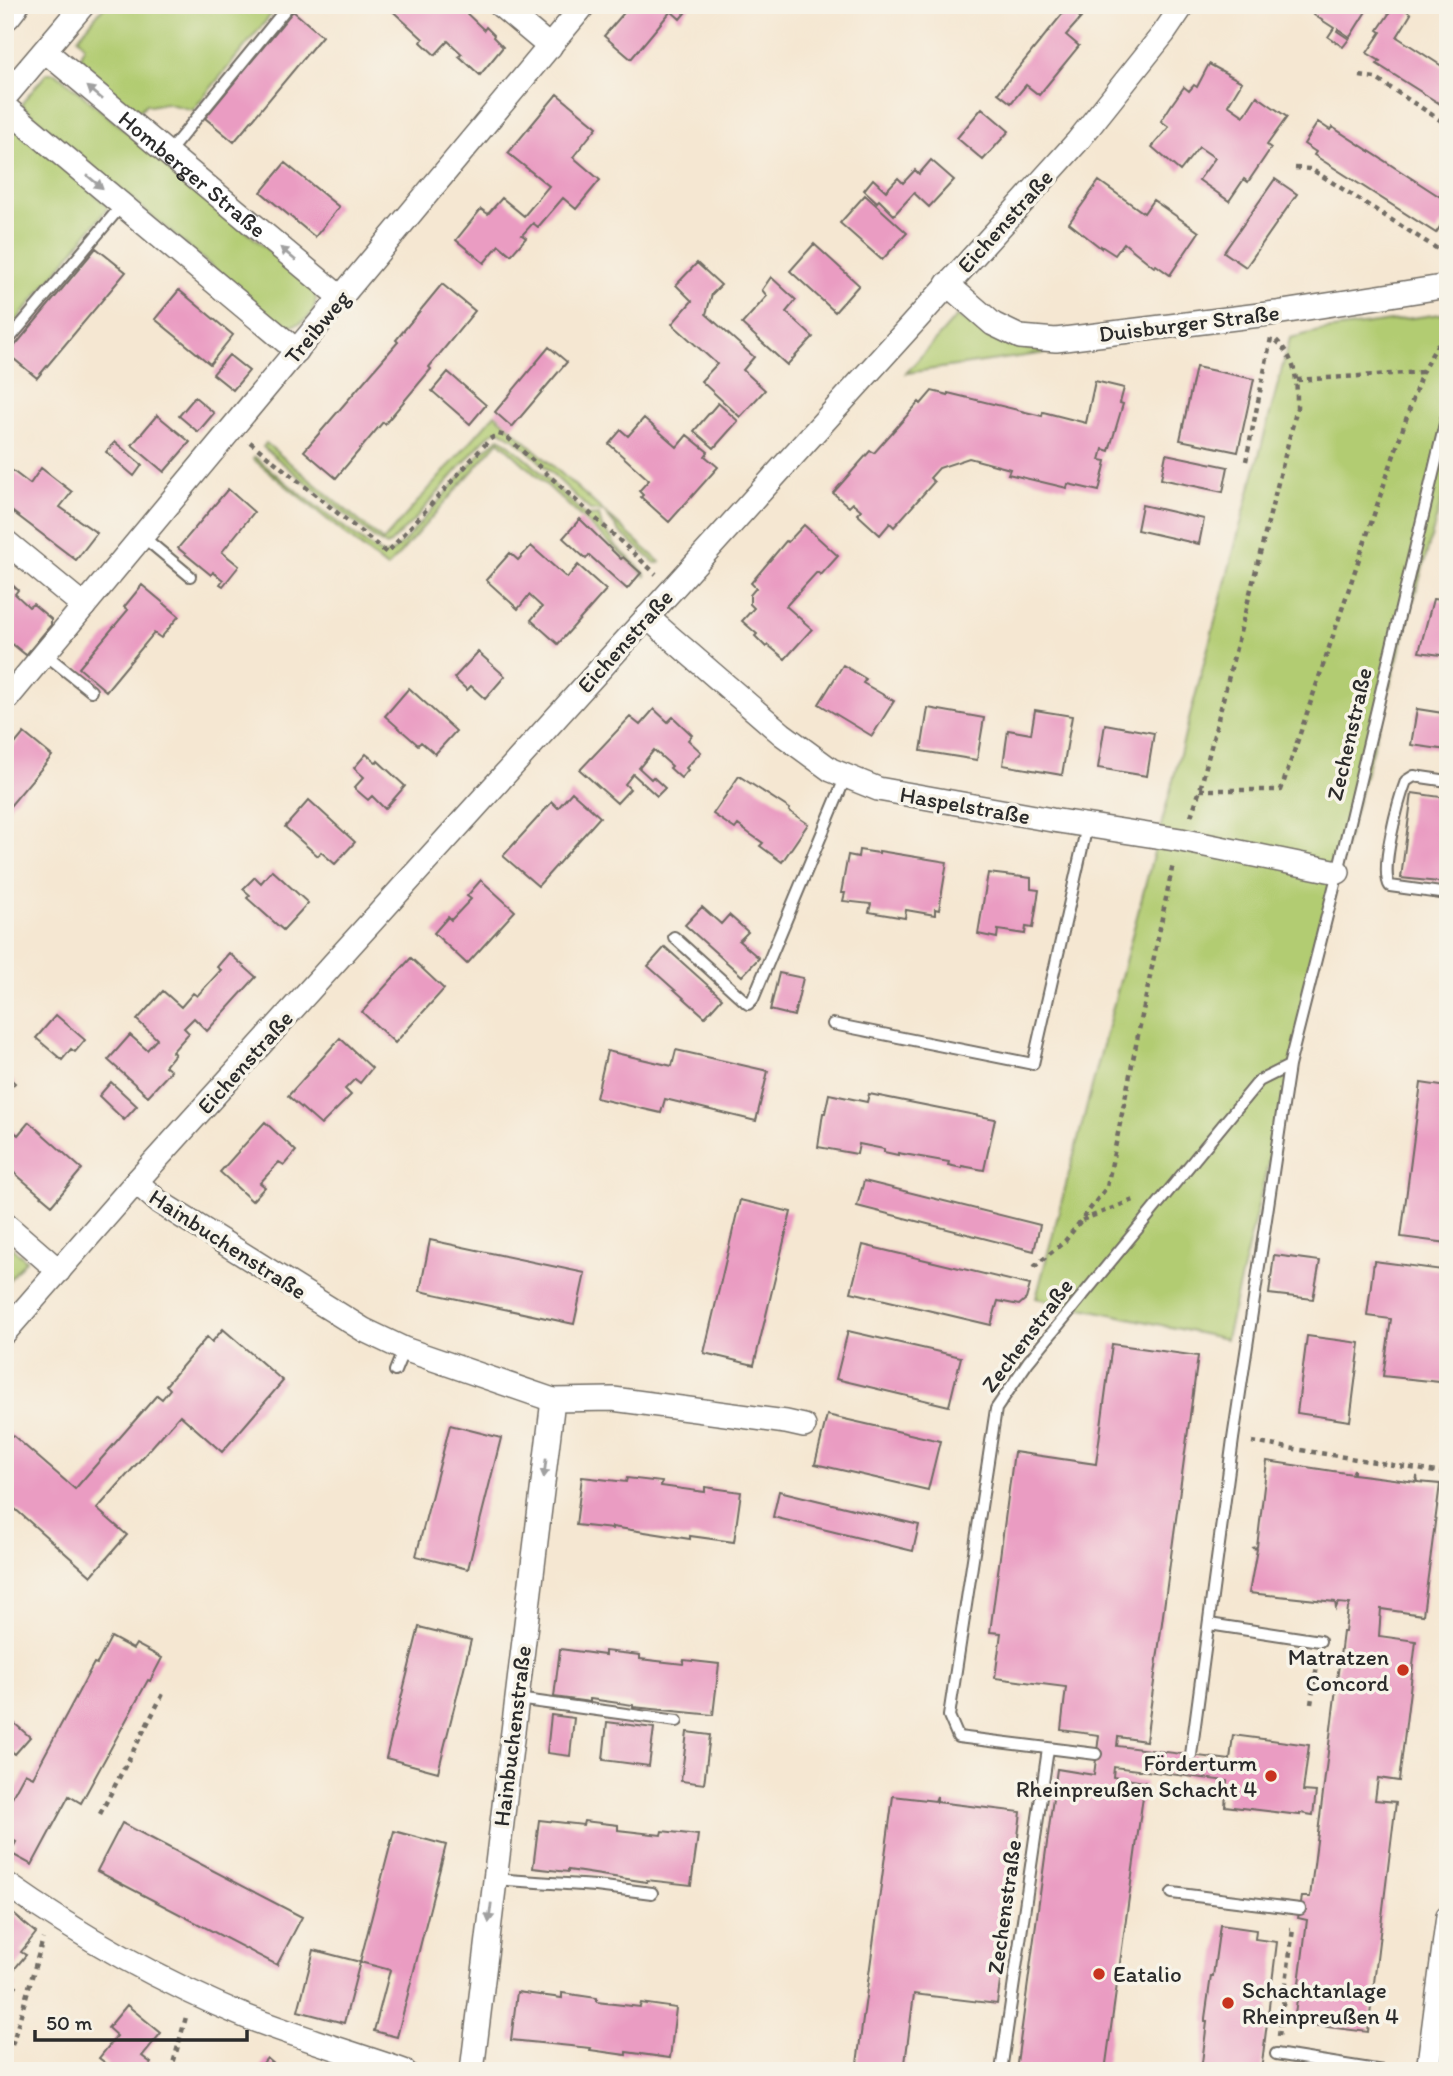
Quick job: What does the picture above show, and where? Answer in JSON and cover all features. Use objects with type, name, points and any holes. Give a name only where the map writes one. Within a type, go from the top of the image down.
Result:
[{"type":"main road","points":[[5,14],[12,5]]},
{"type":"street","points":[[5,97],[83,5]]},
{"type":"street","points":[[500,5],[550,47]]},
{"type":"street","name":"Treibweg","points":[[5,701],[584,5]]},
{"type":"street","name":"Eichenstraße","points":[[5,1332],[136,1182],[1077,142],[1164,33],[1183,5]]},
{"type":"street","name":"Homberger Straße","points":[[45,51],[341,298]]},
{"type":"street","points":[[5,107],[297,351]]},
{"type":"street","name":"Duisburger Straße","points":[[947,284],[993,324],[1020,337],[1056,340],[1276,313],[1448,286]]},
{"type":"street","points":[[5,541],[85,606]]},
{"type":"street","name":"Haspelstraße","points":[[647,617],[782,734],[831,770],[878,789],[1181,840],[1338,872]]},
{"type":"street","name":"Hainbuchenstraße","points":[[136,1182],[159,1202],[352,1323],[404,1349],[553,1400],[613,1399],[804,1426]]},
{"type":"street","points":[[5,1224],[59,1271]]},
{"type":"street","name":"Hainbuchenstraße","points":[[471,2071],[553,1400]]},
{"type":"street","points":[[5,1883],[50,1915],[192,1993],[248,2017],[404,2071]]},
{"type":"street","points":[[1428,2071],[1443,1984],[1448,1916]]},
{"type":"lane","points":[[168,153],[289,5]]},
{"type":"lane","points":[[5,344],[122,205]]},
{"type":"lane","name":"Zechenstraße","points":[[1191,1755],[1233,1439],[1289,1066],[1448,411]]},
{"type":"lane","points":[[142,536],[190,576]]},
{"type":"lane","points":[[45,654],[91,691]]},
{"type":"lane","points":[[674,937],[748,1004],[753,999],[846,776]]},
{"type":"lane","points":[[1448,781],[1414,776],[1406,781],[1391,840],[1386,873],[1390,886],[1448,894]]},
{"type":"lane","points":[[833,1024],[1033,1065],[1087,826]]},
{"type":"lane","name":"Zechenstraße","points":[[1096,1754],[958,1737],[949,1716],[996,1409],[1028,1362],[1259,1081],[1289,1066]]},
{"type":"lane","points":[[395,1371],[404,1349]]},
{"type":"lane","points":[[1209,1624],[1320,1641]]},
{"type":"lane","points":[[517,1699],[677,1721]]},
{"type":"lane","name":"Zechenstraße","points":[[1001,2071],[1048,1749]]},
{"type":"lane","points":[[494,1879],[652,1893]]},
{"type":"lane","points":[[1172,1892],[1300,1909]]},
{"type":"lane","points":[[1276,2054],[1384,2071]]},
{"type":"path","points":[[1360,76],[1375,78],[1448,125]]},
{"type":"path","points":[[1295,168],[1311,169],[1448,253]]},
{"type":"path","points":[[1200,790],[1281,790],[1422,372],[1448,326]]},
{"type":"path","points":[[1034,1267],[1065,1241],[1107,1186],[1174,859],[1200,790],[1297,408],[1297,380],[1292,361],[1282,345],[1271,335],[1246,461]]},
{"type":"path","points":[[1297,380],[1422,372]]},
{"type":"path","points":[[233,428],[387,553],[490,439],[498,434],[506,436],[672,589]]},
{"type":"path","points":[[1081,1220],[1174,1185]]},
{"type":"path","points":[[1233,1439],[1448,1474]]},
{"type":"path","points":[[1311,1704],[1320,1641]]},
{"type":"path","points":[[100,1814],[163,1694]]},
{"type":"path","points":[[12,2045],[50,1915]]},
{"type":"path","points":[[1276,2054],[1293,1929],[1279,1927]]},
{"type":"path","points":[[171,2071],[192,1993]]},
{"type":"green space","points":[[105,5],[279,5],[193,110],[165,103],[150,106],[147,104],[135,114],[76,64],[81,62],[81,53],[85,46],[78,38]]},
{"type":"green space","points":[[47,73],[56,73],[314,288],[315,304],[309,316],[297,324],[281,325],[23,107],[22,103]]},
{"type":"green space","points":[[12,124],[107,205],[107,209],[5,335],[5,125]]},
{"type":"green space","points":[[1448,313],[1448,477],[1338,872],[1226,1339],[1036,1298],[1290,338],[1319,331]]},
{"type":"green space","points":[[956,317],[1005,343],[1053,352],[906,373]]},
{"type":"green space","points":[[495,414],[660,562],[655,563],[621,533],[604,512],[590,510],[517,441],[500,430],[493,432],[482,442],[415,519],[387,546],[263,447],[266,443],[383,541]]},
{"type":"green space","points":[[499,438],[530,462],[586,516],[599,515],[602,528],[614,544],[646,577],[499,441],[387,568],[253,459],[255,457],[330,517],[384,555],[403,543],[480,454]]},
{"type":"green space","points":[[5,1242],[26,1260],[5,1285]]},
{"type":"building","points":[[386,5],[458,5],[484,30],[486,27],[503,47],[480,75],[459,56],[462,54],[448,41],[435,55],[421,42],[423,39]]},
{"type":"building","points":[[626,5],[690,7],[680,19],[671,11],[631,59],[604,36],[629,7]]},
{"type":"building","points":[[1318,5],[1370,5],[1350,37],[1338,29],[1337,31],[1349,39],[1343,47],[1328,37],[1334,28],[1314,15]]},
{"type":"building","points":[[1395,5],[1411,14],[1397,37],[1448,70],[1448,109],[1377,64],[1380,61],[1367,53]]},
{"type":"building","points":[[1068,7],[1081,18],[1066,35],[1079,46],[1039,95],[1026,85],[1011,103],[998,93]]},
{"type":"building","points":[[293,11],[322,36],[234,142],[205,118]]},
{"type":"building","points":[[1209,64],[1242,82],[1228,105],[1244,116],[1257,96],[1287,117],[1267,145],[1271,148],[1248,182],[1244,179],[1229,201],[1199,180],[1215,158],[1199,147],[1180,171],[1152,147],[1169,127],[1161,121],[1172,104],[1184,87],[1189,91],[1194,85],[1197,87]]},
{"type":"building","points":[[557,94],[597,127],[573,157],[600,180],[576,209],[563,198],[538,227],[533,223],[522,235],[526,238],[511,255],[499,245],[484,263],[456,240],[481,209],[488,214],[502,198],[524,216],[549,186],[508,153]]},
{"type":"building","points":[[982,108],[1009,131],[983,160],[957,138]]},
{"type":"building","points":[[1318,122],[1330,130],[1332,127],[1448,202],[1448,214],[1436,233],[1314,155],[1316,152],[1304,144]]},
{"type":"building","points":[[931,160],[954,180],[929,207],[914,193],[894,215],[864,190],[873,179],[886,191],[898,178],[903,183],[915,170],[919,174]]},
{"type":"building","points":[[285,163],[339,207],[315,237],[261,192]]},
{"type":"building","points":[[1275,179],[1297,194],[1246,267],[1224,252]]},
{"type":"building","points":[[1099,181],[1144,213],[1153,200],[1199,232],[1170,275],[1156,265],[1154,267],[1124,243],[1115,255],[1101,248],[1069,223]]},
{"type":"building","points":[[865,195],[907,233],[882,260],[840,223]]},
{"type":"building","points":[[814,244],[859,285],[835,312],[790,271]]},
{"type":"building","points":[[96,248],[126,272],[37,378],[8,354]]},
{"type":"building","points":[[697,263],[721,285],[712,294],[706,314],[754,357],[743,370],[765,390],[740,417],[701,381],[717,364],[672,324],[692,301],[676,285]]},
{"type":"building","points":[[771,277],[796,300],[786,312],[813,337],[787,365],[742,324],[767,296],[762,290]]},
{"type":"building","points":[[442,284],[475,311],[429,367],[431,369],[336,478],[304,451],[398,342],[396,340]]},
{"type":"building","points":[[179,290],[233,335],[210,364],[155,319]]},
{"type":"building","points":[[549,347],[567,362],[512,427],[495,412]]},
{"type":"building","points":[[229,355],[249,371],[233,390],[213,374]]},
{"type":"building","points":[[1196,367],[1254,379],[1238,452],[1180,440]]},
{"type":"building","points":[[448,372],[486,405],[470,424],[432,391]]},
{"type":"building","points":[[1095,381],[1124,388],[1120,403],[1123,404],[1109,451],[1103,449],[1100,460],[1106,461],[1099,491],[1068,484],[1067,488],[1008,474],[1010,469],[969,458],[939,468],[930,478],[934,482],[894,527],[890,523],[880,535],[857,514],[861,510],[853,503],[849,507],[833,493],[870,451],[874,453],[932,391],[1086,423]]},
{"type":"building","points":[[195,397],[214,413],[198,432],[179,416]]},
{"type":"building","points":[[718,403],[738,421],[714,448],[694,431]]},
{"type":"building","points":[[157,415],[190,442],[164,472],[132,445]]},
{"type":"building","points":[[644,418],[677,447],[687,435],[708,452],[705,456],[718,467],[669,522],[641,497],[643,495],[639,491],[649,480],[609,444],[621,430],[628,436]]},
{"type":"building","points":[[115,442],[142,465],[134,476],[106,452]]},
{"type":"building","points":[[1166,454],[1228,467],[1223,492],[1161,479]]},
{"type":"building","points":[[5,465],[30,484],[41,468],[72,492],[60,507],[97,533],[76,560],[5,506]]},
{"type":"building","points":[[228,489],[254,512],[222,552],[239,566],[223,586],[220,584],[223,580],[213,572],[211,575],[178,548]]},
{"type":"building","points":[[1142,505],[1204,519],[1199,544],[1137,530]]},
{"type":"building","points":[[580,519],[621,559],[623,557],[641,573],[627,589],[589,555],[586,559],[563,538]]},
{"type":"building","points":[[804,525],[838,556],[821,575],[817,572],[786,606],[812,629],[785,659],[768,645],[766,647],[755,636],[757,634],[742,621],[754,608],[750,604],[750,595],[756,588],[751,583],[786,541]]},
{"type":"building","points":[[531,546],[567,578],[578,565],[606,590],[558,644],[531,620],[542,607],[529,595],[518,609],[486,580],[510,553],[518,560]]},
{"type":"building","points":[[5,578],[18,590],[15,594],[29,607],[33,604],[51,619],[51,625],[26,655],[5,638]]},
{"type":"building","points":[[142,585],[179,616],[161,638],[154,633],[106,691],[79,668],[128,610],[124,607]]},
{"type":"building","points":[[1433,599],[1448,601],[1448,656],[1419,652]]},
{"type":"building","points":[[478,652],[505,676],[485,699],[471,686],[467,690],[454,678]]},
{"type":"building","points":[[843,665],[866,679],[863,683],[894,701],[872,736],[819,704]]},
{"type":"building","points":[[409,688],[456,731],[435,754],[421,742],[418,745],[385,716]]},
{"type":"building","points":[[1446,692],[1448,750],[1411,745],[1417,709],[1443,713]]},
{"type":"building","points":[[928,708],[984,718],[977,760],[921,751]]},
{"type":"building","points":[[654,709],[668,722],[673,717],[692,735],[688,740],[701,752],[686,768],[688,770],[681,778],[654,750],[639,768],[665,788],[657,796],[633,774],[625,784],[630,789],[617,803],[580,770],[630,717],[640,725]]},
{"type":"building","points":[[1035,710],[1072,716],[1062,775],[1003,765],[1008,730],[1031,734]]},
{"type":"building","points":[[1105,724],[1154,733],[1147,776],[1098,768]]},
{"type":"building","points":[[24,733],[52,756],[5,812],[5,756]]},
{"type":"building","points":[[366,754],[377,763],[378,761],[405,786],[385,809],[372,796],[368,800],[354,788],[364,777],[354,768]]},
{"type":"building","points":[[739,776],[808,824],[782,862],[760,846],[763,843],[738,825],[735,829],[713,814]]},
{"type":"building","points":[[572,792],[600,817],[538,886],[503,856],[552,802],[558,808]]},
{"type":"building","points":[[1412,793],[1448,798],[1448,883],[1401,878]]},
{"type":"building","points":[[309,800],[355,842],[335,864],[321,852],[318,856],[285,827]]},
{"type":"building","points":[[859,850],[947,862],[939,910],[935,909],[935,915],[906,910],[905,918],[869,912],[871,904],[843,901],[845,893],[841,893],[848,855],[858,857]]},
{"type":"building","points":[[272,870],[308,903],[283,930],[247,898],[250,895],[243,889],[255,877],[261,883]]},
{"type":"building","points":[[988,873],[1031,878],[1031,889],[1039,890],[1033,928],[1026,927],[1025,934],[998,930],[997,938],[978,934]]},
{"type":"building","points":[[481,880],[515,911],[467,964],[434,933],[448,917],[451,920],[471,899],[467,896]]},
{"type":"building","points":[[702,907],[721,924],[729,915],[748,932],[739,941],[759,958],[742,976],[685,925]]},
{"type":"building","points":[[665,947],[722,998],[705,1017],[648,966]]},
{"type":"building","points":[[229,953],[256,977],[207,1031],[194,1018],[184,1028],[189,1033],[172,1052],[175,1054],[165,1066],[171,1071],[148,1096],[108,1060],[130,1035],[147,1050],[157,1039],[137,1020],[163,991],[181,1007],[193,993],[197,996],[221,970],[217,967]]},
{"type":"building","points":[[411,958],[444,989],[395,1043],[362,1012]]},
{"type":"building","points":[[779,973],[803,978],[794,1016],[770,1010]]},
{"type":"building","points":[[56,1015],[85,1040],[75,1052],[71,1049],[62,1060],[36,1038]]},
{"type":"building","points":[[340,1038],[372,1068],[360,1083],[355,1079],[345,1089],[351,1095],[321,1125],[288,1096]]},
{"type":"building","points":[[676,1050],[768,1071],[756,1121],[665,1099],[661,1113],[596,1098],[607,1051],[672,1066]]},
{"type":"building","points":[[5,1074],[15,1083],[5,1094]]},
{"type":"building","points":[[111,1082],[137,1106],[124,1120],[99,1096]]},
{"type":"building","points":[[1421,1083],[1448,1087],[1448,1243],[1401,1237]]},
{"type":"building","points":[[829,1094],[867,1102],[869,1094],[995,1119],[984,1170],[898,1155],[859,1144],[857,1154],[818,1147]]},
{"type":"building","points":[[29,1122],[82,1169],[52,1205],[5,1165],[5,1124],[18,1135]]},
{"type":"building","points":[[265,1122],[296,1151],[284,1165],[279,1162],[260,1183],[265,1187],[252,1201],[220,1172]]},
{"type":"building","points":[[864,1181],[1040,1225],[1034,1251],[857,1206]]},
{"type":"building","points":[[740,1200],[791,1212],[754,1365],[704,1353]]},
{"type":"building","points":[[430,1240],[585,1273],[574,1324],[420,1291]]},
{"type":"building","points":[[863,1245],[1030,1285],[1026,1299],[1019,1305],[998,1301],[991,1325],[851,1292]]},
{"type":"building","points":[[1274,1255],[1320,1261],[1313,1299],[1269,1294]]},
{"type":"building","points":[[1374,1261],[1442,1270],[1443,1264],[1448,1265],[1448,1383],[1383,1376],[1391,1319],[1367,1316]]},
{"type":"building","points":[[223,1329],[283,1381],[222,1452],[180,1415],[97,1509],[127,1535],[91,1576],[5,1500],[5,1434],[8,1431],[75,1489],[157,1395],[162,1399],[170,1389],[166,1385],[207,1337],[212,1342]]},
{"type":"building","points":[[848,1331],[961,1357],[949,1406],[836,1379]]},
{"type":"building","points":[[1307,1336],[1360,1343],[1350,1421],[1297,1413]]},
{"type":"building","points":[[1112,1344],[1198,1356],[1146,1741],[1118,1737],[1117,1746],[1230,1760],[1233,1735],[1309,1745],[1303,1791],[1316,1792],[1313,1815],[1225,1806],[1227,1781],[1114,1767],[1113,1777],[1145,1782],[1105,2071],[1016,2071],[1057,1769],[1094,1775],[1099,1735],[1061,1730],[1066,1687],[995,1678],[1001,1633],[990,1632],[1014,1452],[1096,1464]]},
{"type":"building","points":[[827,1415],[940,1441],[928,1490],[815,1464]]},
{"type":"building","points":[[450,1425],[501,1438],[468,1569],[416,1556]]},
{"type":"building","points":[[1267,1461],[1352,1474],[1354,1469],[1354,1474],[1416,1482],[1417,1476],[1418,1482],[1440,1484],[1423,1615],[1381,1609],[1379,1636],[1416,1641],[1399,1781],[1378,1778],[1375,1800],[1396,1802],[1368,2032],[1294,2023],[1307,1920],[1298,1918],[1302,1897],[1310,1897],[1343,1632],[1350,1604],[1338,1603],[1336,1608],[1335,1602],[1249,1593],[1257,1549],[1252,1548],[1257,1547]]},
{"type":"building","points":[[582,1477],[626,1482],[627,1478],[662,1482],[661,1486],[705,1492],[705,1487],[741,1492],[734,1542],[576,1525]]},
{"type":"building","points":[[779,1491],[919,1525],[913,1551],[773,1517]]},
{"type":"building","points":[[419,1627],[471,1640],[438,1772],[386,1758]]},
{"type":"building","points":[[111,1637],[133,1649],[136,1644],[162,1658],[81,1803],[69,1796],[32,1865],[10,1853],[16,1842],[5,1836],[5,1810],[25,1773],[33,1777],[94,1663],[97,1664]]},
{"type":"building","points":[[560,1649],[605,1655],[605,1651],[640,1655],[640,1659],[683,1664],[684,1660],[719,1664],[713,1715],[554,1697]]},
{"type":"building","points":[[5,1715],[30,1737],[15,1754],[5,1746]]},
{"type":"building","points":[[551,1715],[574,1718],[570,1756],[547,1753]]},
{"type":"building","points":[[607,1722],[654,1728],[649,1766],[603,1760]]},
{"type":"building","points":[[687,1732],[710,1735],[704,1784],[681,1781]]},
{"type":"building","points":[[893,1796],[935,1801],[937,1796],[937,1802],[1021,1812],[1000,1982],[997,2004],[914,1994],[904,2071],[856,2071]]},
{"type":"building","points":[[539,1820],[583,1825],[584,1821],[618,1825],[618,1830],[661,1835],[662,1831],[698,1835],[691,1885],[533,1868]]},
{"type":"building","points":[[122,1823],[302,1917],[277,1965],[97,1871]]},
{"type":"building","points":[[394,1831],[446,1845],[397,2037],[374,2031],[390,1970],[360,1962]]},
{"type":"building","points":[[5,1907],[36,1933],[21,1952],[26,1955],[7,1978],[17,1986],[5,2000]]},
{"type":"building","points":[[1220,1925],[1256,1930],[1255,1939],[1277,1942],[1261,2071],[1201,2071],[1207,2022],[1205,2018]]},
{"type":"building","points":[[314,1950],[360,1962],[344,2023],[298,2011]]},
{"type":"building","points":[[517,1992],[562,1998],[562,1993],[597,1998],[597,2002],[640,2007],[641,2003],[676,2008],[670,2058],[511,2040]]},
{"type":"building","points":[[127,2005],[161,2033],[142,2056],[151,2063],[145,2071],[103,2071],[108,2065],[99,2058],[117,2036],[108,2028]]},
{"type":"building","points":[[267,2058],[282,2071],[257,2071]]},
{"type":"place","name":"Matratzen Concord","points":[[1403,1670]]},
{"type":"place","name":"Förderturm Rheinpreußen Schacht 4","points":[[1271,1776]]},
{"type":"place","name":"Eatalio","points":[[1099,1974]]},
{"type":"place","name":"Schachtanlage Rheinpreußen 4","points":[[1228,2003]]}]
